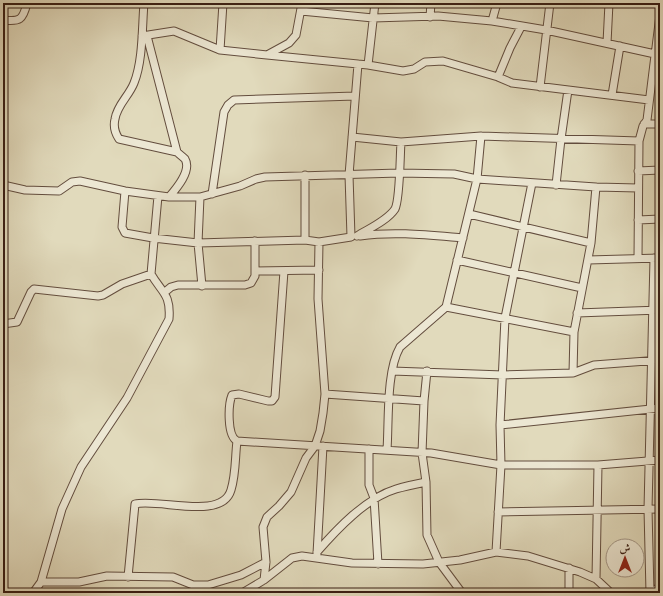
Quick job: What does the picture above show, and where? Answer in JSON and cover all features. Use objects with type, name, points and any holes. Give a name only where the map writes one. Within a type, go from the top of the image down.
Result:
[{"type":"street","points":[[3,20],[14,22],[19,20],[23,16],[26,3]]},
{"type":"street","points":[[144,3],[144,36],[134,84],[118,108],[114,120],[115,132],[119,139],[177,152],[185,159],[186,165],[184,176],[169,197]]},
{"type":"street","points":[[220,50],[223,3]]},
{"type":"street","points":[[267,55],[289,43],[296,35],[302,3]]},
{"type":"street","points":[[368,65],[375,3]]},
{"type":"street","points":[[430,17],[431,3]]},
{"type":"street","points":[[492,20],[497,3]]},
{"type":"street","points":[[540,86],[550,3]]},
{"type":"street","points":[[607,43],[609,3]]},
{"type":"street","points":[[301,11],[373,18],[449,17],[492,20],[521,27],[546,30],[655,54]]},
{"type":"street","points":[[638,258],[639,141],[644,124],[647,120],[649,100],[657,67],[655,54],[660,15]]},
{"type":"street","points":[[498,77],[510,48],[521,27]]},
{"type":"street","points":[[144,36],[174,31],[220,50],[368,65],[408,71],[425,62],[443,61],[498,77],[512,83],[649,100]]},
{"type":"street","points":[[144,36],[177,152]]},
{"type":"street","points":[[612,95],[620,46]]},
{"type":"street","points":[[354,236],[349,174],[358,64]]},
{"type":"street","points":[[556,185],[568,90]]},
{"type":"street","points":[[212,194],[224,112],[228,105],[234,100],[355,96]]},
{"type":"street","points":[[644,124],[660,124]]},
{"type":"street","points":[[352,137],[401,142],[481,136],[639,141]]},
{"type":"street","points":[[387,450],[392,370],[395,356],[400,347],[446,307],[450,299],[457,260],[476,179],[481,136]]},
{"type":"street","points":[[354,236],[387,217],[395,209],[398,199],[401,142]]},
{"type":"street","points":[[638,171],[660,170]]},
{"type":"street","points":[[3,185],[25,190],[59,191],[72,182],[80,181],[125,191],[158,196],[200,197],[240,186],[265,176],[399,173],[454,174],[476,179],[556,185],[638,188]]},
{"type":"street","points":[[305,175],[305,240]]},
{"type":"street","points":[[496,552],[501,465],[500,425],[505,318],[512,274],[532,183]]},
{"type":"street","points":[[573,373],[574,332],[591,243],[596,187]]},
{"type":"street","points":[[125,191],[123,231],[153,238],[198,243],[305,240],[319,242],[382,233],[406,233],[463,238]]},
{"type":"street","points":[[33,593],[41,582],[62,509],[81,468],[127,398],[166,325],[170,306],[165,292],[150,274],[158,196]]},
{"type":"street","points":[[200,197],[198,243],[202,286]]},
{"type":"street","points":[[469,214],[591,243]]},
{"type":"street","points":[[638,220],[660,219]]},
{"type":"street","points":[[165,292],[174,285],[245,285],[251,283],[255,276],[255,241]]},
{"type":"street","points":[[264,580],[266,562],[263,527],[267,517],[280,506],[291,492],[306,458],[315,446],[320,431],[325,394],[318,299],[319,242]]},
{"type":"street","points":[[588,260],[657,258],[657,310],[652,361],[648,509],[651,593]]},
{"type":"street","points":[[457,260],[512,274],[582,288]]},
{"type":"street","points":[[254,271],[318,270]]},
{"type":"street","points":[[284,271],[274,397],[272,401],[268,401],[239,394],[232,395],[230,430],[231,436],[237,441],[422,453],[501,465],[598,465],[660,460]]},
{"type":"street","points":[[3,324],[17,322],[31,292],[34,289],[98,296],[103,295],[122,284],[150,274]]},
{"type":"street","points":[[446,307],[574,332]]},
{"type":"street","points":[[578,313],[657,310]]},
{"type":"street","points":[[392,370],[503,375],[573,373],[590,366],[660,360]]},
{"type":"street","points":[[427,371],[422,453],[426,482],[427,535],[439,562],[462,593]]},
{"type":"street","points":[[325,394],[424,401]]},
{"type":"street","points":[[500,425],[660,408]]},
{"type":"street","points":[[128,577],[135,504],[212,507],[225,501],[231,491],[237,441]]},
{"type":"street","points":[[317,555],[322,446]]},
{"type":"street","points":[[369,449],[369,485],[374,498],[378,564]]},
{"type":"street","points":[[596,579],[598,465]]},
{"type":"street","points":[[317,555],[332,535],[374,498],[395,489],[426,482]]},
{"type":"street","points":[[498,512],[660,509]]},
{"type":"street","points":[[242,593],[264,580],[292,558],[302,556],[317,555],[352,563],[423,564],[460,560],[496,552],[528,556],[569,568],[596,579],[611,593]]},
{"type":"street","points":[[41,582],[79,582],[107,576],[173,577],[193,585],[208,585],[241,575],[266,562]]},
{"type":"street","points":[[569,568],[569,593]]},
{"type":"street","points":[[651,593],[660,586]]}]
